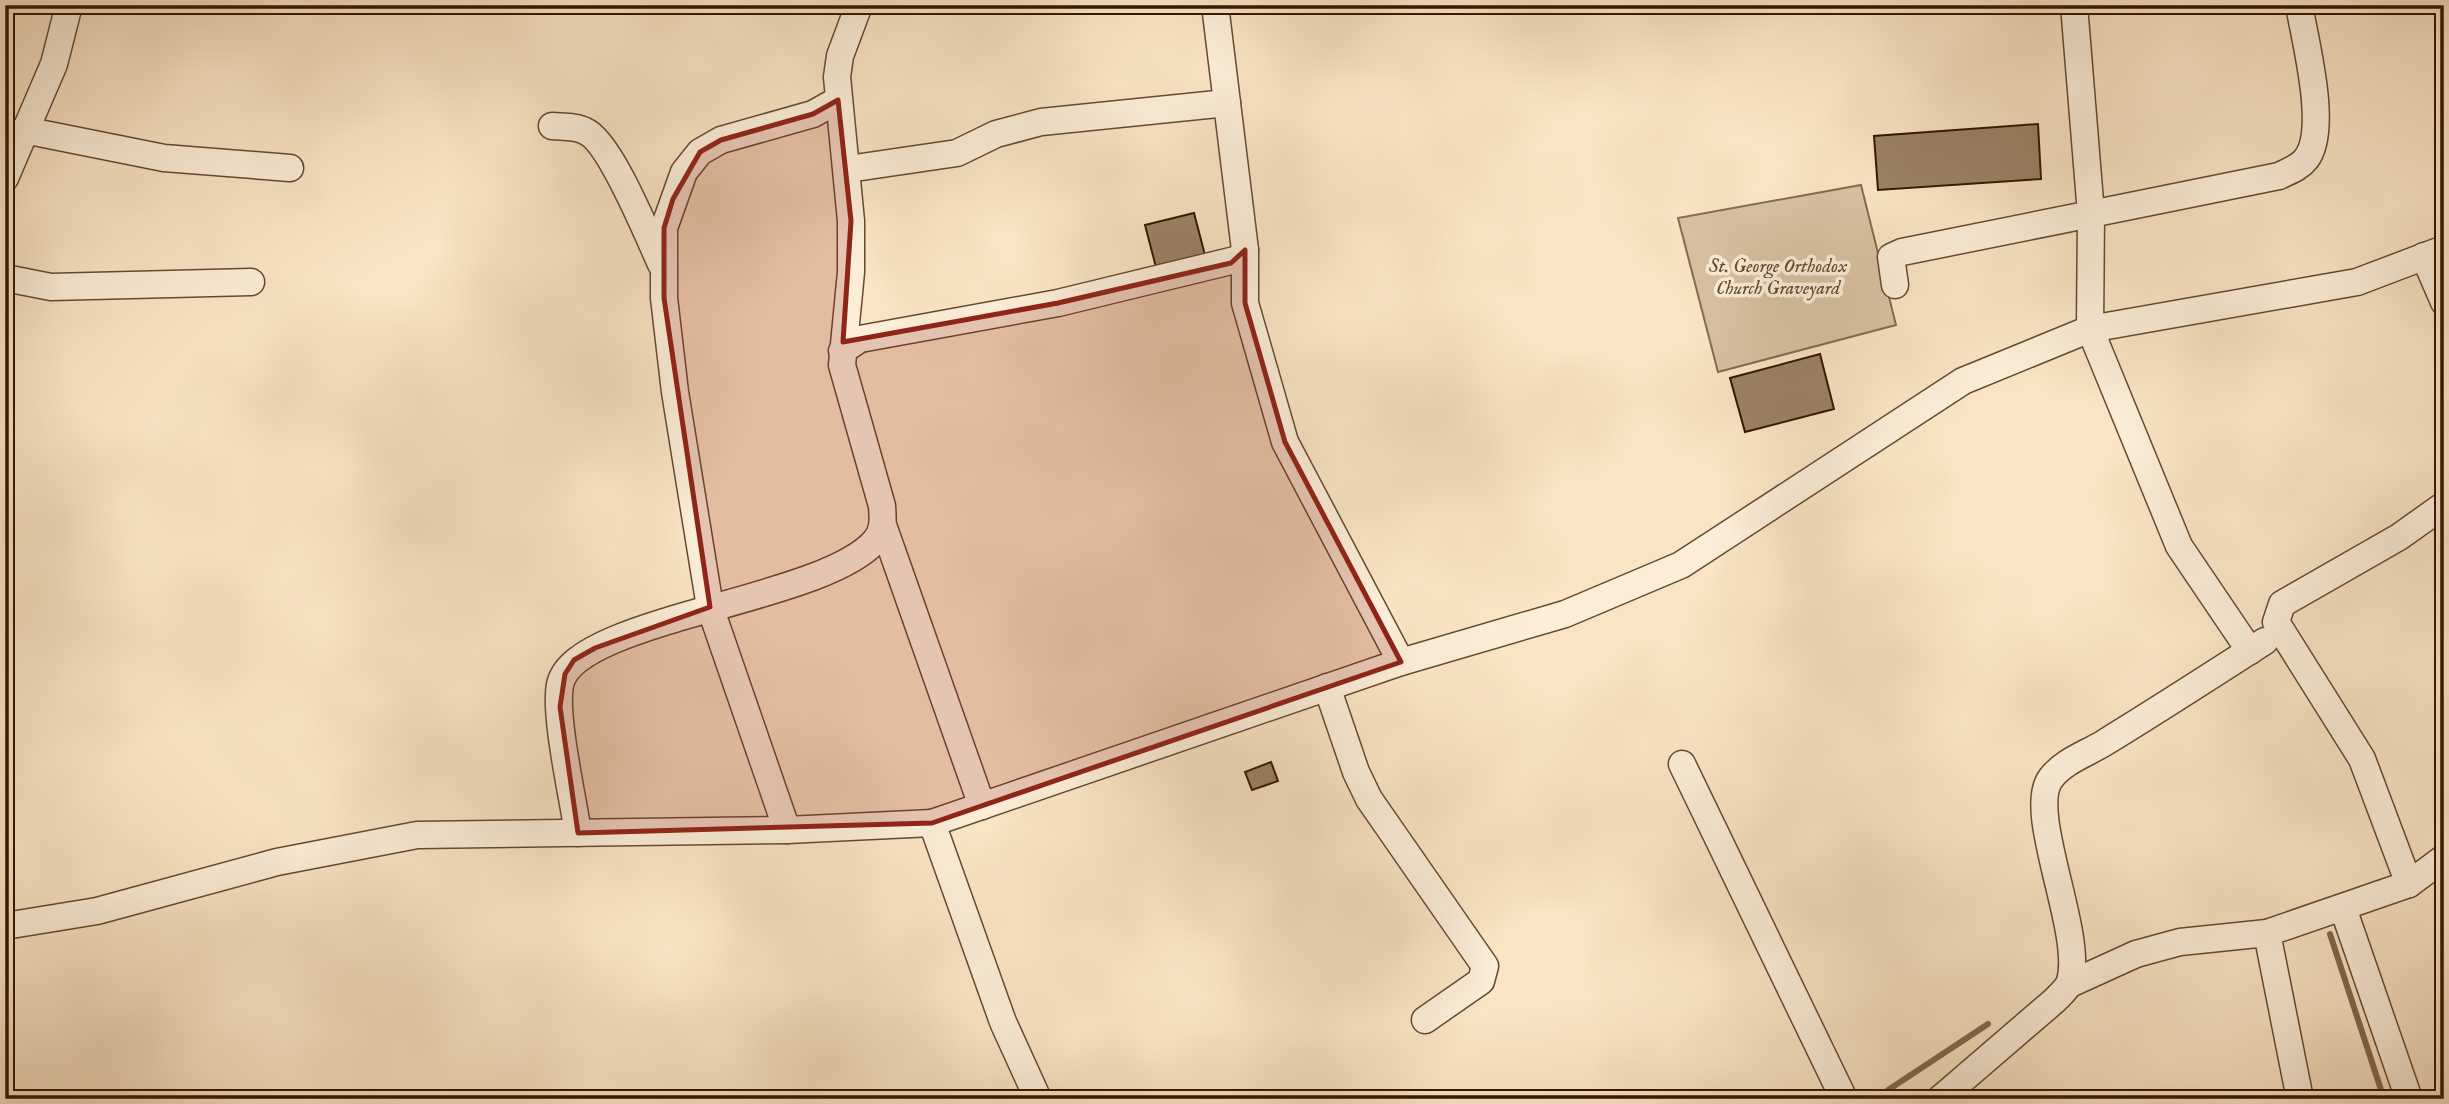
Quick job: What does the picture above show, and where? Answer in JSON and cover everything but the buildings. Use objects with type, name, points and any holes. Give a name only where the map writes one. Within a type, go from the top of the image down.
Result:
[{"type":"street","points":[[5,178],[54,64],[69,5]]},
{"type":"street","points":[[859,5],[840,56],[838,100],[848,169],[851,272],[842,365],[882,506],[883,526],[982,806]]},
{"type":"street","points":[[1216,5],[1245,250],[1245,303],[1285,442],[1401,662]]},
{"type":"street","points":[[2074,5],[2091,214],[2090,329],[2179,546],[2250,651]]},
{"type":"street","points":[[1895,285],[1891,257],[1902,252],[2279,176],[2298,167],[2308,157],[2317,124],[2299,5]]},
{"type":"street","points":[[787,830],[710,607],[675,392],[663,268],[664,228],[684,172],[700,152],[721,140],[813,114],[838,100]]},
{"type":"street","points":[[848,169],[957,153],[996,134],[1041,122],[1227,103]]},
{"type":"street","points":[[552,126],[586,131],[598,140],[612,161],[663,268]]},
{"type":"street","points":[[24,130],[164,158],[290,168]]},
{"type":"street","points":[[842,351],[860,339],[1058,303],[1231,263],[1245,250]]},
{"type":"street","points":[[5,926],[97,911],[277,862],[417,835],[787,830],[932,823],[1401,662],[1565,614],[1681,565],[1963,381],[2090,329],[2357,282],[2434,252],[2444,302]]},
{"type":"street","points":[[5,278],[51,287],[251,282]]},
{"type":"street","points":[[2409,884],[2362,759],[2276,622],[2282,604],[2399,537],[2444,505]]},
{"type":"street","points":[[578,833],[560,707],[560,685],[574,660],[595,648],[710,607],[816,579],[842,566],[876,541],[883,526]]},
{"type":"street","points":[[2070,984],[2073,952],[2045,816],[2044,792],[2050,779],[2065,764],[2101,745],[2282,631]]},
{"type":"street","points":[[1327,687],[1356,772],[1369,799],[1485,965],[1481,981],[1425,1020]]},
{"type":"street","points":[[1682,764],[1844,1099]]},
{"type":"street","points":[[932,823],[1003,1022],[1038,1099]]},
{"type":"street","points":[[1940,1099],[2054,1001],[2070,984],[2136,954],[2180,942],[2267,933],[2343,908],[2409,884],[2444,858]]},
{"type":"street","points":[[2343,908],[2409,1099]]},
{"type":"street","points":[[2267,933],[2300,1099]]},
{"type":"highlighted area","points":[[838,100],[851,221],[843,342],[1058,303],[1231,263],[1245,250],[1245,303],[1285,442],[1401,662],[932,823],[578,833],[560,707],[565,674],[574,660],[595,648],[710,607],[664,298],[664,228],[673,199],[700,152],[721,140],[813,114]]},
{"type":"green space","name":"St. George Orthodox Church Graveyard","points":[[1861,185],[1896,325],[1718,372],[1678,218]]},
{"type":"waterway","points":[[2330,934],[2384,1099]]},
{"type":"waterway","points":[[1888,1090],[1988,1024]]}]
